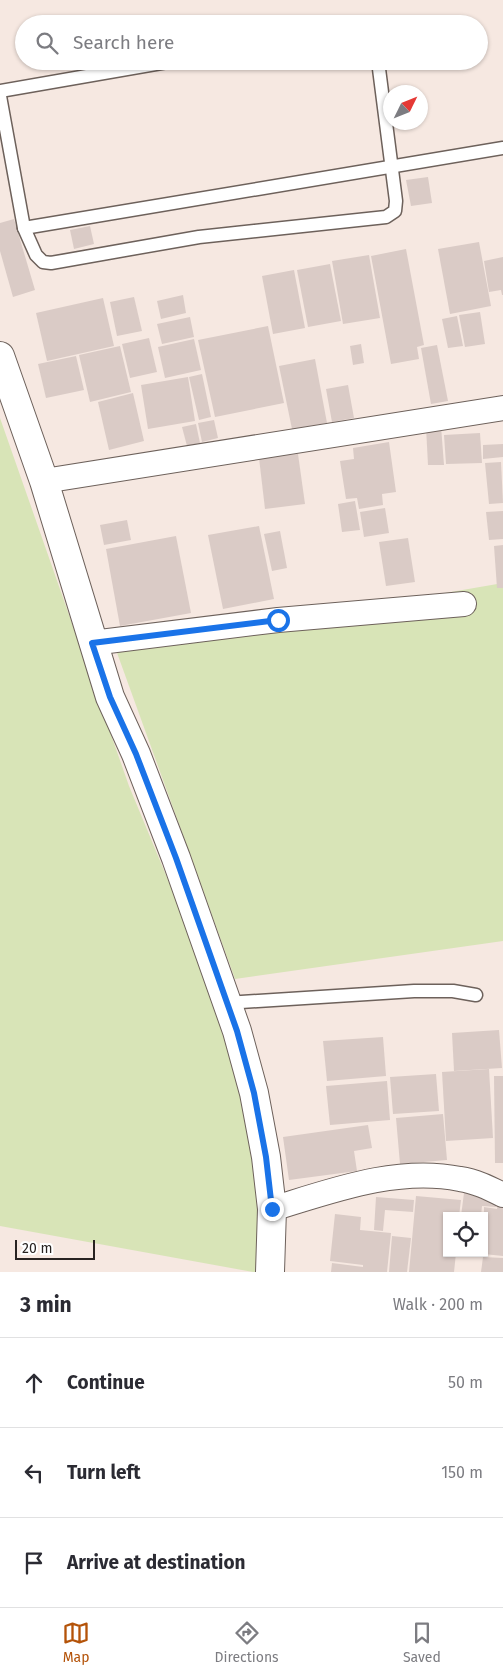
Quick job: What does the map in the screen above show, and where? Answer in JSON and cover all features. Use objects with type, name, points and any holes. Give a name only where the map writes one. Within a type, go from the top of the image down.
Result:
[{"type":"street","points":[[0,356],[44,481],[110,697],[136,754],[176,858],[237,1031],[254,1093],[266,1157],[272,1209],[270,1272]]},
{"type":"street","points":[[44,481],[503,408]]},
{"type":"street","points":[[92,643],[278,620],[464,604]]},
{"type":"street","points":[[272,1209],[359,1183],[404,1177],[460,1178],[503,1195]]},
{"type":"lane","points":[[0,91],[121,70]]},
{"type":"lane","points":[[0,96],[24,228],[36,255],[43,262],[51,263],[199,237],[386,217],[394,211],[396,201],[379,70]]},
{"type":"lane","points":[[24,228],[503,148]]},
{"type":"lane","points":[[226,1003],[414,991],[453,991],[476,995]]},
{"type":"green space","points":[[0,418],[129,786],[190,933],[244,1093],[261,1178],[262,1272],[253,1272],[0,1226]]},
{"type":"green space","points":[[503,583],[503,941],[235,979],[116,650]]},
{"type":"building","points":[[428,177],[432,203],[411,206],[406,180]]},
{"type":"building","points":[[14,219],[35,290],[13,297],[0,251],[0,223]]},
{"type":"building","points":[[90,226],[94,244],[74,249],[70,230]]},
{"type":"building","points":[[479,242],[491,306],[450,314],[438,249]]},
{"type":"building","points":[[406,249],[424,345],[417,347],[419,359],[391,364],[371,256]]},
{"type":"building","points":[[369,255],[380,318],[343,324],[332,261]]},
{"type":"building","points":[[503,257],[502,295],[501,290],[489,292],[484,261]]},
{"type":"building","points":[[330,264],[341,321],[308,327],[297,270]]},
{"type":"building","points":[[294,270],[305,328],[273,334],[262,276]]},
{"type":"building","points":[[183,295],[186,313],[161,319],[157,301]]},
{"type":"building","points":[[134,297],[142,331],[117,336],[110,302]]},
{"type":"building","points":[[103,298],[114,346],[47,361],[36,313]]},
{"type":"building","points":[[480,312],[485,344],[465,347],[459,315]]},
{"type":"building","points":[[457,316],[463,346],[448,348],[442,319]]},
{"type":"building","points":[[190,317],[194,337],[162,344],[157,324]]},
{"type":"building","points":[[268,326],[284,403],[215,417],[198,340]]},
{"type":"building","points":[[149,338],[157,372],[130,378],[122,344]]},
{"type":"building","points":[[194,339],[201,370],[165,378],[158,347]]},
{"type":"building","points":[[361,344],[364,363],[353,365],[350,346]]},
{"type":"building","points":[[437,345],[448,401],[431,404],[421,348]]},
{"type":"building","points":[[120,346],[131,392],[90,402],[79,355]]},
{"type":"building","points":[[76,356],[84,390],[46,398],[38,364]]},
{"type":"building","points":[[315,359],[327,423],[292,429],[279,366]]},
{"type":"building","points":[[202,374],[211,417],[199,420],[189,377]]},
{"type":"building","points":[[188,377],[195,421],[148,429],[141,385]]},
{"type":"building","points":[[348,385],[354,418],[332,422],[326,389]]},
{"type":"building","points":[[133,393],[144,441],[109,450],[98,402]]},
{"type":"building","points":[[214,420],[218,438],[202,442],[198,423]]},
{"type":"building","points":[[196,424],[200,443],[187,446],[182,427]]},
{"type":"building","points":[[441,426],[444,465],[428,465],[426,427]]},
{"type":"building","points":[[480,433],[482,463],[446,464],[444,435]]},
{"type":"building","points":[[389,442],[396,492],[382,494],[383,505],[359,509],[357,498],[346,499],[340,461],[354,459],[353,448]]},
{"type":"building","points":[[503,444],[503,457],[483,459],[483,445]]},
{"type":"building","points":[[298,454],[305,504],[265,509],[259,458]]},
{"type":"building","points":[[501,462],[503,503],[489,504],[485,463]]},
{"type":"building","points":[[355,501],[360,530],[342,532],[338,504]]},
{"type":"building","points":[[385,508],[389,533],[364,537],[360,512]]},
{"type":"building","points":[[503,511],[503,539],[489,540],[486,512]]},
{"type":"building","points":[[127,520],[131,540],[104,545],[100,525]]},
{"type":"building","points":[[259,526],[274,599],[223,609],[208,535]]},
{"type":"building","points":[[280,531],[287,568],[272,571],[264,534]]},
{"type":"building","points":[[176,536],[191,613],[120,626],[106,549]]},
{"type":"building","points":[[408,538],[415,582],[386,586],[379,542]]},
{"type":"building","points":[[503,545],[503,588],[497,588],[494,546]]},
{"type":"building","points":[[499,1030],[502,1068],[454,1071],[452,1033]]},
{"type":"building","points":[[383,1037],[386,1076],[327,1081],[323,1041]]},
{"type":"building","points":[[489,1069],[493,1138],[446,1141],[442,1072]]},
{"type":"building","points":[[436,1074],[439,1111],[393,1114],[390,1077]]},
{"type":"building","points":[[494,1076],[503,1076],[503,1163],[495,1163]]},
{"type":"building","points":[[387,1081],[390,1120],[330,1125],[326,1086]]},
{"type":"building","points":[[443,1114],[447,1160],[400,1164],[396,1118]]},
{"type":"building","points":[[368,1125],[372,1148],[354,1151],[357,1171],[289,1180],[283,1137]]},
{"type":"building","points":[[464,1193],[497,1196],[496,1207],[482,1206],[481,1212],[462,1212]]},
{"type":"building","points":[[416,1196],[461,1200],[460,1212],[443,1212],[443,1257],[456,1257],[454,1272],[409,1272]]},
{"type":"building","points":[[376,1197],[414,1200],[413,1212],[385,1210],[383,1231],[374,1230]]},
{"type":"building","points":[[498,1201],[503,1202],[503,1256],[488,1254],[488,1212],[484,1212],[484,1207],[497,1209]]},
{"type":"building","points":[[335,1214],[361,1217],[360,1230],[391,1233],[387,1272],[331,1272],[332,1263],[363,1267],[363,1265],[330,1261]]},
{"type":"building","points":[[392,1236],[411,1238],[407,1272],[389,1272]]},
{"type":"building","points":[[483,1257],[503,1258],[503,1272],[481,1272]]},
{"type":"route","points":[[272,1209],[266,1157],[254,1093],[237,1031],[176,858],[136,754],[110,697],[92,643],[278,620]]}]
